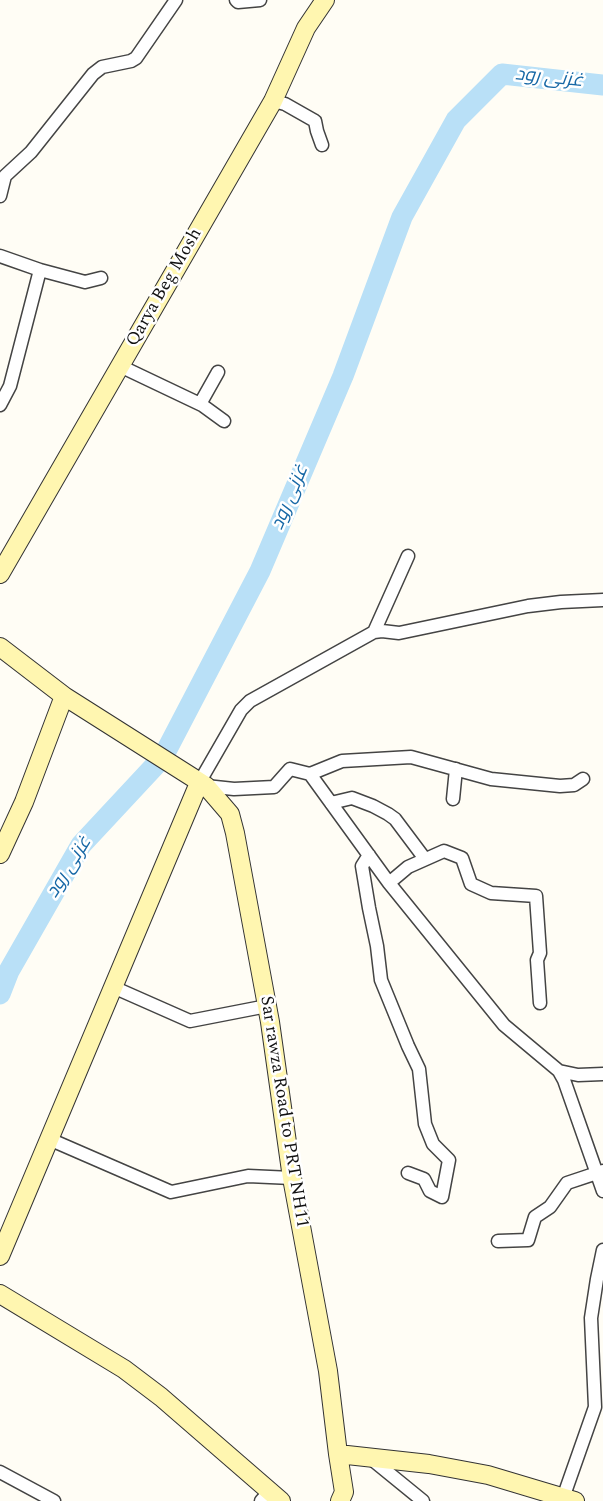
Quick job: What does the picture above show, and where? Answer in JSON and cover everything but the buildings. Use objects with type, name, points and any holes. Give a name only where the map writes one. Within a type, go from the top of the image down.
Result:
[{"type":"street","points":[[0,196],[5,176],[31,152],[93,74],[102,67],[131,61],[136,58],[176,0]]},
{"type":"street","points":[[236,0],[238,2],[260,0]]},
{"type":"street","name":"Qarya Beg Mosh","points":[[0,574],[273,100],[306,28],[325,0]]},
{"type":"street","points":[[273,100],[285,104],[315,121],[322,145]]},
{"type":"street","points":[[0,256],[40,270],[85,282],[101,278]]},
{"type":"street","points":[[0,405],[10,386],[40,270]]},
{"type":"street","points":[[120,366],[200,404],[224,421]]},
{"type":"street","points":[[200,404],[218,372]]},
{"type":"street","points":[[374,632],[408,556]]},
{"type":"street","points":[[0,1256],[198,782],[241,710],[250,701],[374,632],[399,633],[528,606],[603,600]]},
{"type":"street","name":"Sar rawza Road to PRT NH11","points":[[0,647],[64,696],[198,782],[230,814],[267,1006],[292,1178],[328,1372],[344,1492],[340,1501]]},
{"type":"street","points":[[0,854],[24,802],[64,696]]},
{"type":"street","points":[[198,782],[234,789],[274,787],[290,769],[310,774],[342,761],[411,757],[491,779],[560,786],[574,785],[583,780]]},
{"type":"street","points":[[453,799],[456,769]]},
{"type":"street","points":[[310,774],[389,882],[504,1025],[559,1071],[600,1172],[603,1191]]},
{"type":"street","points":[[331,803],[352,798],[388,814],[395,819],[425,859]]},
{"type":"street","points":[[389,882],[408,867],[444,851],[462,858],[471,884],[491,893],[536,896],[540,953],[537,960],[540,1003]]},
{"type":"street","points":[[369,855],[362,866],[377,946],[381,980],[419,1069],[425,1124],[433,1144],[449,1160],[442,1197],[430,1191],[424,1179],[408,1173]]},
{"type":"street","points":[[113,987],[190,1021],[267,1006]]},
{"type":"street","points":[[559,1071],[578,1075],[603,1074]]},
{"type":"street","points":[[49,1139],[171,1192],[248,1176],[292,1178]]},
{"type":"street","points":[[498,1241],[528,1240],[535,1217],[550,1207],[567,1183],[600,1172]]},
{"type":"street","points":[[338,1454],[429,1464],[488,1475],[559,1498],[595,1407],[591,1318],[603,1250]]},
{"type":"street","points":[[0,1294],[124,1369],[162,1397],[270,1498]]},
{"type":"street","points":[[369,1457],[423,1501]]},
{"type":"street","points":[[0,1472],[54,1501]]},
{"type":"waterway","name":"غزنی رود","points":[[0,994],[9,971],[81,845],[163,757],[260,571],[343,376],[402,217],[456,120],[502,74],[603,85]]}]
